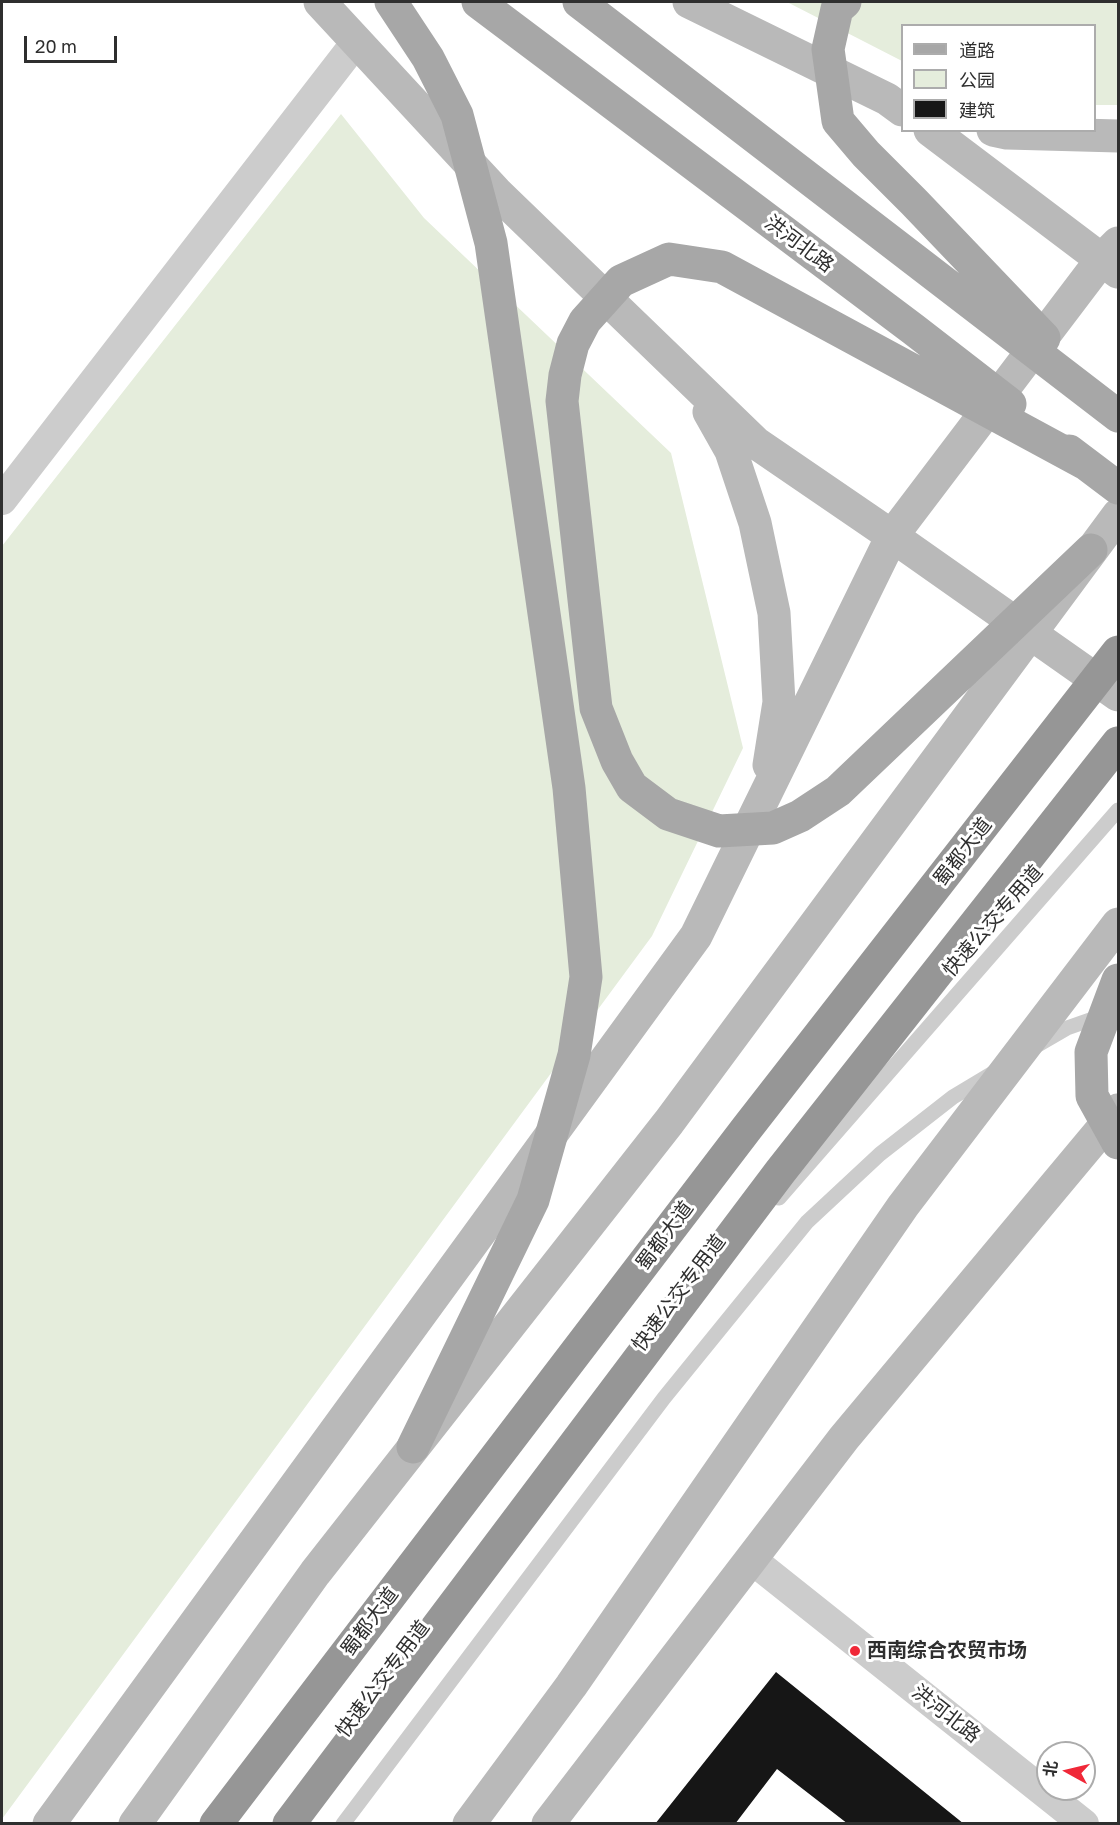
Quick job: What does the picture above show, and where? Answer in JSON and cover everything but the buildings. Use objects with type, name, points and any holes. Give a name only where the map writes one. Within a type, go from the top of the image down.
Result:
[{"type":"highway","name":"蜀都大道","points":[[216,1824],[747,1128],[1119,652]]},
{"type":"highway","points":[[289,1824],[780,1172],[1119,743]]},
{"type":"main road","points":[[391,2],[428,58],[457,116],[490,243],[569,788],[586,977],[574,1055],[533,1200],[413,1447]]},
{"type":"main road","name":"洪河北路","points":[[478,2],[913,329],[1119,488]]},
{"type":"main road","points":[[579,2],[1118,416]]},
{"type":"main road","points":[[844,2],[837,9],[828,49],[838,121],[866,154],[923,210],[1118,416]]},
{"type":"main road","points":[[1086,464],[722,267],[669,260],[621,281],[585,321],[573,344],[565,375],[562,401],[596,708],[617,761],[632,787],[668,814],[719,831],[773,828],[800,816],[838,791],[1091,550]]},
{"type":"main road","points":[[1119,980],[1091,1052],[1092,1096],[1119,1143]]},
{"type":"street","points":[[320,2],[496,192],[756,443],[1119,695]]},
{"type":"street","points":[[689,2],[897,105]]},
{"type":"street","points":[[2,500],[357,41]]},
{"type":"street","points":[[49,1824],[696,936],[892,536],[1113,258],[933,132]]},
{"type":"street","points":[[1003,132],[1119,136]]},
{"type":"street","points":[[687,375],[731,451],[755,523],[774,613],[779,702],[765,797]]},
{"type":"street","points":[[135,1824],[315,1573],[669,1122],[1119,515]]},
{"type":"street","points":[[469,1824],[571,1686],[903,1206],[1119,924]]},
{"type":"street","points":[[548,1824],[844,1438],[1119,1110]]},
{"type":"street","points":[[1053,1188],[1119,1148]]},
{"type":"street","name":"洪河北路","points":[[751,1559],[1084,1824]]},
{"type":"lane","name":"快速公交专用道","points":[[298,1824],[766,1213],[1119,810]]},
{"type":"lane","points":[[343,1824],[664,1398],[807,1222],[880,1154],[953,1097],[1067,1028],[1119,1009]]},
{"type":"green space","points":[[787,2],[1118,2],[1118,105],[1096,105],[1096,24],[901,24],[901,60]]},
{"type":"green space","points":[[341,114],[424,218],[671,453],[743,748],[652,936],[2,1819],[2,546]]},
{"type":"place","name":"西南综合农贸市场","points":[[855,1651]]}]
